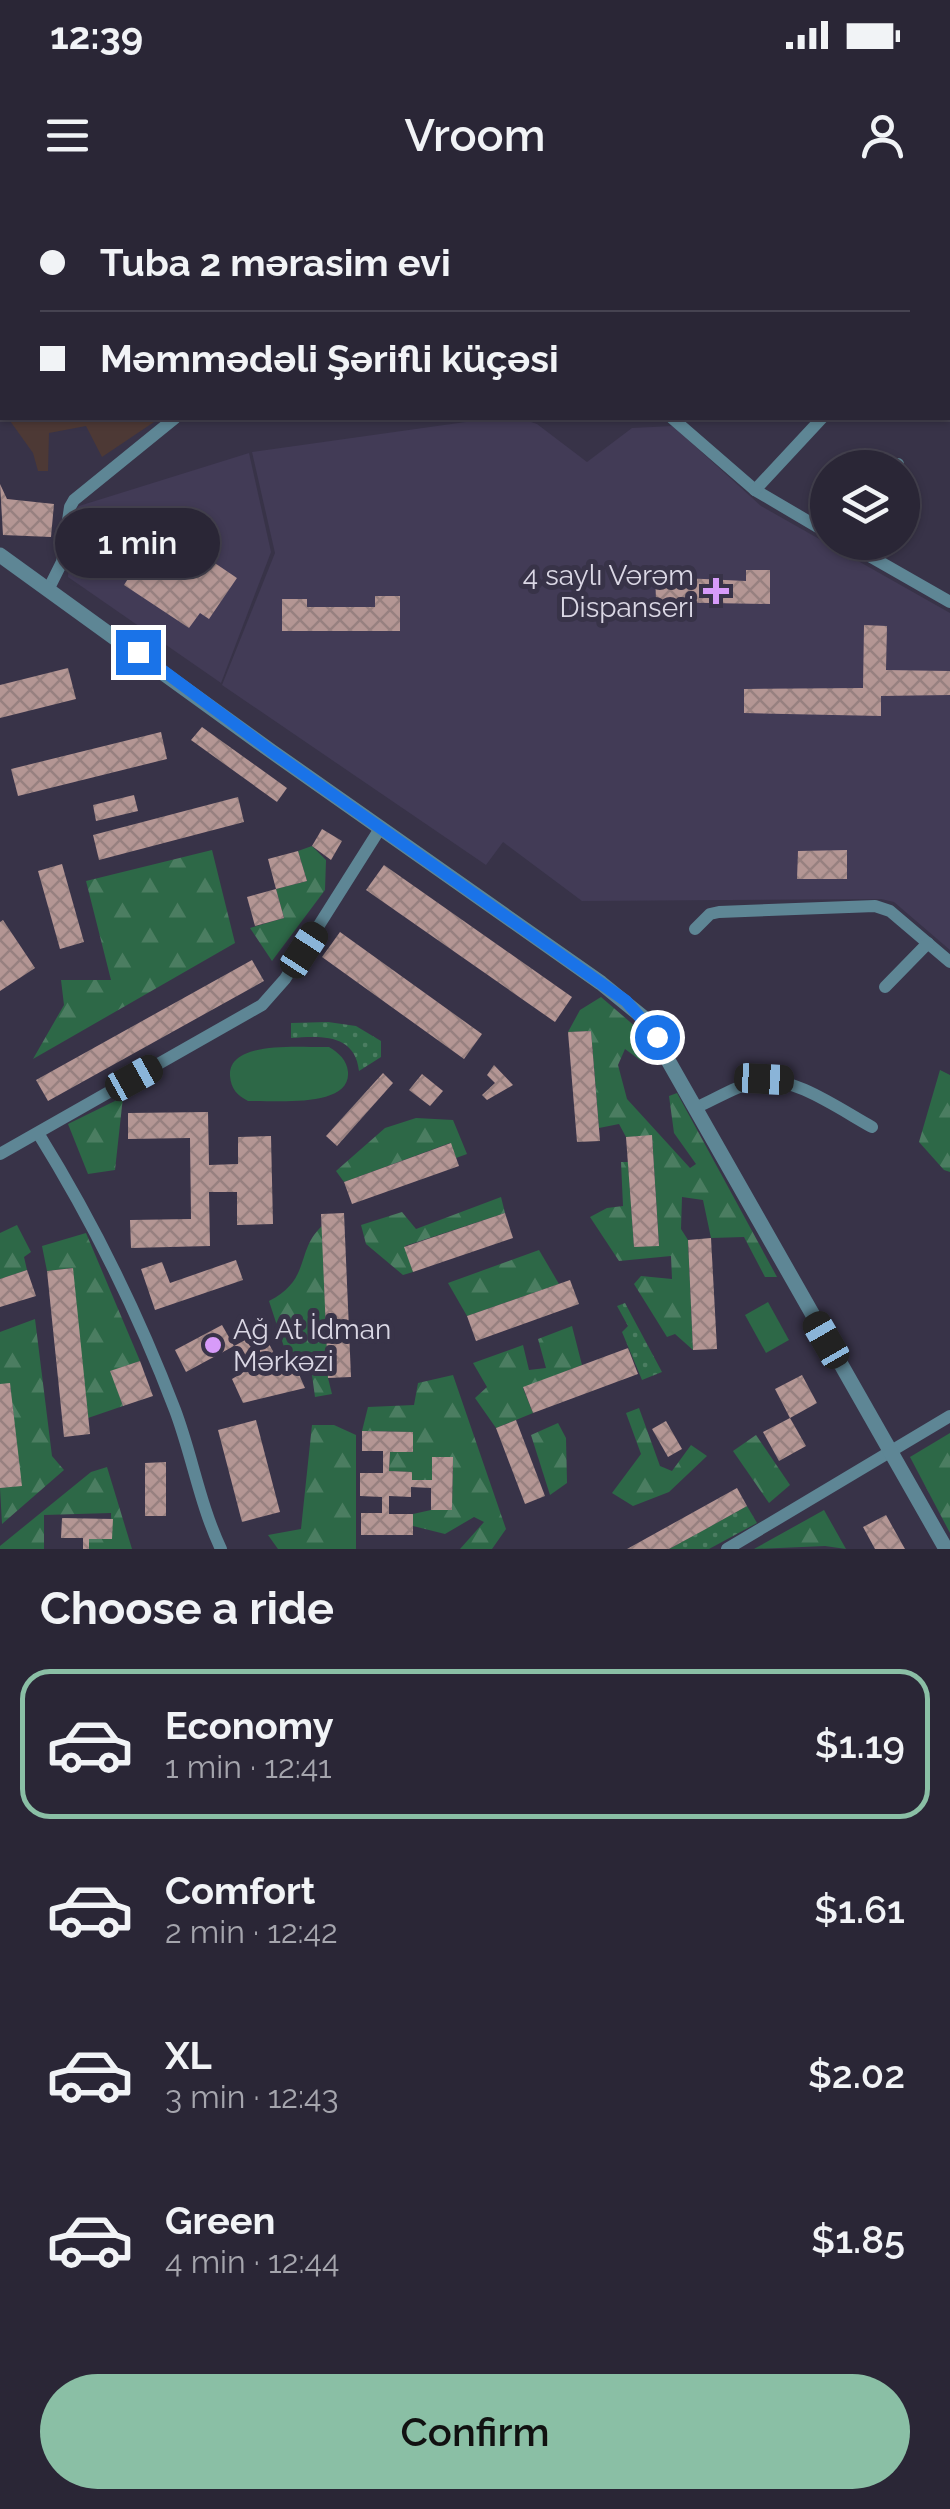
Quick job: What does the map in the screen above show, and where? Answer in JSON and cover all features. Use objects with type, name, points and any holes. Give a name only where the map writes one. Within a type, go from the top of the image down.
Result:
[{"type":"street","points":[[49,588],[62,562],[74,500],[174,420]]},
{"type":"street","points":[[674,420],[755,490],[810,522]]},
{"type":"street","points":[[755,490],[820,420]]},
{"type":"street","points":[[0,555],[626,1001],[657,1037],[946,1549]]},
{"type":"street","points":[[885,560],[950,602]]},
{"type":"street","points":[[0,1154],[262,1006],[285,979],[380,827]]},
{"type":"street","points":[[695,929],[710,914],[719,912],[876,906],[890,911],[950,962]]},
{"type":"street","points":[[885,987],[928,943]]},
{"type":"street","points":[[695,1108],[764,1079],[785,1080],[872,1127]]},
{"type":"street","points":[[38,1132],[73,1190],[145,1334],[222,1549]]},
{"type":"street","points":[[727,1549],[950,1416]]},
{"type":"shaded area","points":[[9,420],[157,420],[102,457],[86,426],[49,433],[48,471],[38,471],[33,453]]},
{"type":"shaded area","points":[[480,420],[525,420],[537,424],[587,462],[632,428],[673,426],[761,506],[810,534],[810,560],[856,560],[950,613],[950,950],[894,902],[881,899],[582,901],[503,842],[486,865],[222,685],[275,553],[252,452]]},
{"type":"shaded area","points":[[249,453],[271,552],[221,683],[68,577],[73,512],[79,506]]},
{"type":"green space","points":[[312,846],[326,860],[325,890],[272,961],[250,928],[284,918],[276,889],[307,881],[298,851]]},
{"type":"green space","points":[[212,850],[235,943],[33,1059],[64,1005],[61,980],[111,980],[86,881]]},
{"type":"green space","points":[[601,997],[637,1028],[652,1058],[640,1060],[625,1049],[618,1065],[627,1099],[690,1168],[696,1164],[674,1133],[669,1096],[677,1093],[777,1277],[765,1277],[744,1237],[711,1238],[703,1200],[682,1197],[681,1229],[688,1240],[693,1350],[675,1334],[667,1337],[634,1284],[641,1276],[672,1279],[671,1256],[619,1261],[590,1217],[607,1208],[623,1206],[621,1162],[628,1162],[634,1247],[659,1245],[652,1136],[626,1137],[619,1124],[599,1128],[591,1031],[568,1032],[580,1010]]},
{"type":"green space","points":[[291,1023],[356,1026],[381,1041],[381,1057],[359,1071],[351,1050],[343,1043],[324,1038],[291,1038]]},
{"type":"green space","points":[[329,1047],[342,1057],[348,1072],[346,1084],[337,1092],[309,1100],[248,1101],[232,1085],[233,1064],[241,1056],[269,1048]]},
{"type":"green space","points":[[940,1070],[950,1075],[950,1172],[919,1142]]},
{"type":"green space","points":[[123,1097],[115,1170],[88,1174],[68,1124]]},
{"type":"green space","points":[[416,1118],[453,1120],[467,1154],[456,1158],[450,1143],[344,1182],[336,1171],[385,1128]]},
{"type":"green space","points":[[501,1197],[505,1213],[405,1246],[413,1272],[403,1275],[366,1244],[361,1225],[402,1212],[416,1229]]},
{"type":"green space","points":[[17,1225],[31,1252],[24,1257],[27,1270],[0,1279],[0,1233]]},
{"type":"green space","points":[[322,1226],[328,1378],[332,1394],[315,1397],[309,1353],[286,1353],[269,1301],[292,1284],[308,1245]]},
{"type":"green space","points":[[86,1233],[140,1361],[111,1371],[123,1406],[88,1418],[72,1268],[47,1271],[42,1246]]},
{"type":"green space","points":[[539,1250],[559,1284],[467,1316],[448,1283]]},
{"type":"green space","points":[[768,1302],[789,1340],[766,1353],[745,1315]]},
{"type":"green space","points":[[625,1303],[662,1372],[642,1380],[622,1332],[628,1326],[617,1306]]},
{"type":"green space","points":[[35,1319],[52,1456],[64,1470],[2,1524],[0,1488],[21,1485],[10,1384],[0,1384],[0,1332]]},
{"type":"green space","points":[[572,1326],[582,1365],[523,1388],[533,1413],[496,1428],[475,1398],[487,1387],[473,1363],[523,1345],[529,1370],[546,1368],[538,1339]]},
{"type":"green space","points":[[453,1375],[506,1529],[492,1549],[460,1549],[484,1522],[474,1517],[445,1534],[413,1526],[413,1514],[452,1510],[453,1457],[433,1457],[432,1480],[412,1480],[412,1472],[389,1471],[390,1452],[413,1432],[362,1431],[368,1407],[414,1405],[418,1383]]},
{"type":"green space","points":[[639,1408],[660,1466],[672,1471],[691,1445],[707,1456],[669,1492],[633,1506],[612,1493],[641,1454],[626,1413]]},
{"type":"green space","points":[[558,1423],[566,1438],[567,1483],[550,1495],[531,1435]]},
{"type":"green space","points":[[312,1425],[334,1425],[356,1435],[356,1549],[278,1549],[268,1535],[301,1529]]},
{"type":"green space","points":[[950,1433],[950,1533],[910,1457]]},
{"type":"green space","points":[[756,1435],[790,1485],[769,1503],[733,1451]]},
{"type":"green space","points":[[107,1467],[132,1549],[89,1549],[89,1539],[112,1539],[111,1513],[44,1515],[44,1549],[0,1549],[91,1472]]},
{"type":"green space","points":[[747,1506],[757,1523],[709,1549],[669,1549]]},
{"type":"green space","points":[[824,1510],[846,1549],[754,1549]]},
{"type":"building","points":[[0,484],[7,499],[54,504],[51,537],[3,535]]},
{"type":"building","points":[[130,506],[237,578],[209,619],[200,613],[189,628],[124,585],[131,574],[99,552]]},
{"type":"building","points":[[655,568],[682,569],[683,578],[746,581],[746,570],[770,570],[770,604],[656,602]]},
{"type":"building","points":[[375,596],[400,596],[400,631],[282,631],[282,599],[307,599],[307,607],[375,607]]},
{"type":"building","points":[[864,625],[887,626],[886,670],[950,671],[950,695],[881,696],[881,716],[744,713],[744,689],[863,688]]},
{"type":"building","points":[[68,668],[76,699],[0,718],[0,685]]},
{"type":"building","points":[[202,727],[287,788],[277,802],[191,740]]},
{"type":"building","points":[[161,732],[167,759],[18,796],[11,769]]},
{"type":"building","points":[[134,795],[138,811],[96,821],[93,805]]},
{"type":"building","points":[[238,797],[244,822],[99,860],[93,835]]},
{"type":"building","points":[[322,829],[342,841],[331,860],[312,846]]},
{"type":"building","points":[[847,850],[847,879],[797,879],[798,851]]},
{"type":"building","points":[[298,851],[307,881],[276,889],[268,859]]},
{"type":"building","points":[[62,864],[84,942],[60,949],[38,871]]},
{"type":"building","points":[[384,865],[572,997],[555,1022],[366,890]]},
{"type":"building","points":[[276,889],[284,918],[255,926],[247,897]]},
{"type":"building","points":[[3,920],[35,968],[0,991],[0,922]]},
{"type":"building","points":[[340,932],[482,1034],[464,1059],[322,957]]},
{"type":"building","points":[[252,960],[264,981],[48,1101],[36,1080]]},
{"type":"building","points":[[591,1031],[600,1141],[577,1142],[568,1032]]},
{"type":"building","points":[[494,1065],[513,1085],[487,1100],[482,1095],[495,1083],[487,1075]]},
{"type":"building","points":[[383,1073],[393,1083],[337,1146],[326,1136]]},
{"type":"building","points":[[422,1074],[443,1091],[430,1106],[409,1090]]},
{"type":"building","points":[[208,1112],[209,1165],[238,1164],[238,1137],[271,1136],[273,1224],[237,1225],[237,1192],[209,1192],[210,1246],[131,1248],[130,1220],[191,1219],[190,1138],[128,1139],[128,1113]]},
{"type":"building","points":[[652,1135],[659,1246],[634,1247],[626,1137]]},
{"type":"building","points":[[451,1143],[459,1166],[352,1204],[344,1182]]},
{"type":"building","points":[[344,1213],[351,1377],[328,1378],[321,1214]]},
{"type":"building","points":[[505,1213],[513,1238],[413,1272],[404,1247]]},
{"type":"building","points":[[711,1238],[717,1349],[693,1350],[688,1240]]},
{"type":"building","points":[[236,1260],[243,1280],[155,1310],[141,1269],[162,1262],[170,1283]]},
{"type":"building","points":[[73,1268],[90,1434],[64,1437],[47,1271]]},
{"type":"building","points":[[27,1270],[36,1296],[0,1307],[0,1279]]},
{"type":"building","points":[[570,1280],[579,1304],[476,1341],[467,1316]]},
{"type":"building","points":[[222,1325],[234,1346],[186,1372],[175,1350]]},
{"type":"building","points":[[262,1331],[275,1355],[262,1362],[269,1375],[294,1363],[305,1388],[243,1403],[232,1379],[247,1370],[234,1346]]},
{"type":"building","points":[[628,1348],[638,1374],[533,1413],[523,1387]]},
{"type":"building","points":[[140,1361],[153,1396],[123,1406],[110,1371]]},
{"type":"building","points":[[802,1375],[817,1403],[790,1418],[775,1389]]},
{"type":"building","points":[[10,1383],[22,1486],[0,1488],[0,1384]]},
{"type":"building","points":[[790,1418],[806,1446],[779,1461],[763,1432]]},
{"type":"building","points":[[256,1420],[280,1512],[242,1522],[218,1430]]},
{"type":"building","points":[[516,1420],[545,1496],[525,1504],[496,1428]]},
{"type":"building","points":[[666,1421],[682,1449],[668,1457],[652,1429]]},
{"type":"building","points":[[362,1431],[413,1432],[413,1452],[390,1452],[389,1471],[412,1472],[412,1480],[432,1480],[432,1457],[453,1457],[452,1510],[431,1510],[431,1488],[411,1487],[411,1497],[389,1496],[389,1514],[413,1514],[413,1535],[361,1535],[361,1513],[382,1513],[382,1497],[360,1496],[360,1473],[383,1473],[383,1451],[362,1451]]},
{"type":"building","points":[[166,1462],[166,1516],[145,1516],[145,1463]]},
{"type":"building","points":[[737,1488],[747,1506],[704,1530],[669,1549],[627,1549]]},
{"type":"building","points":[[886,1515],[905,1549],[875,1549],[863,1527]]},
{"type":"building","points":[[62,1518],[113,1519],[112,1539],[89,1539],[89,1549],[83,1549],[83,1538],[61,1538]]},
{"type":"place","name":"4 saylı Vərəm Dispanseri","points":[[716,591]]},
{"type":"place","name":"Ağ At İdman Mərkəzi","points":[[213,1345]]},
{"type":"route","points":[[138,652],[271,751],[626,1001],[657,1037]]}]
